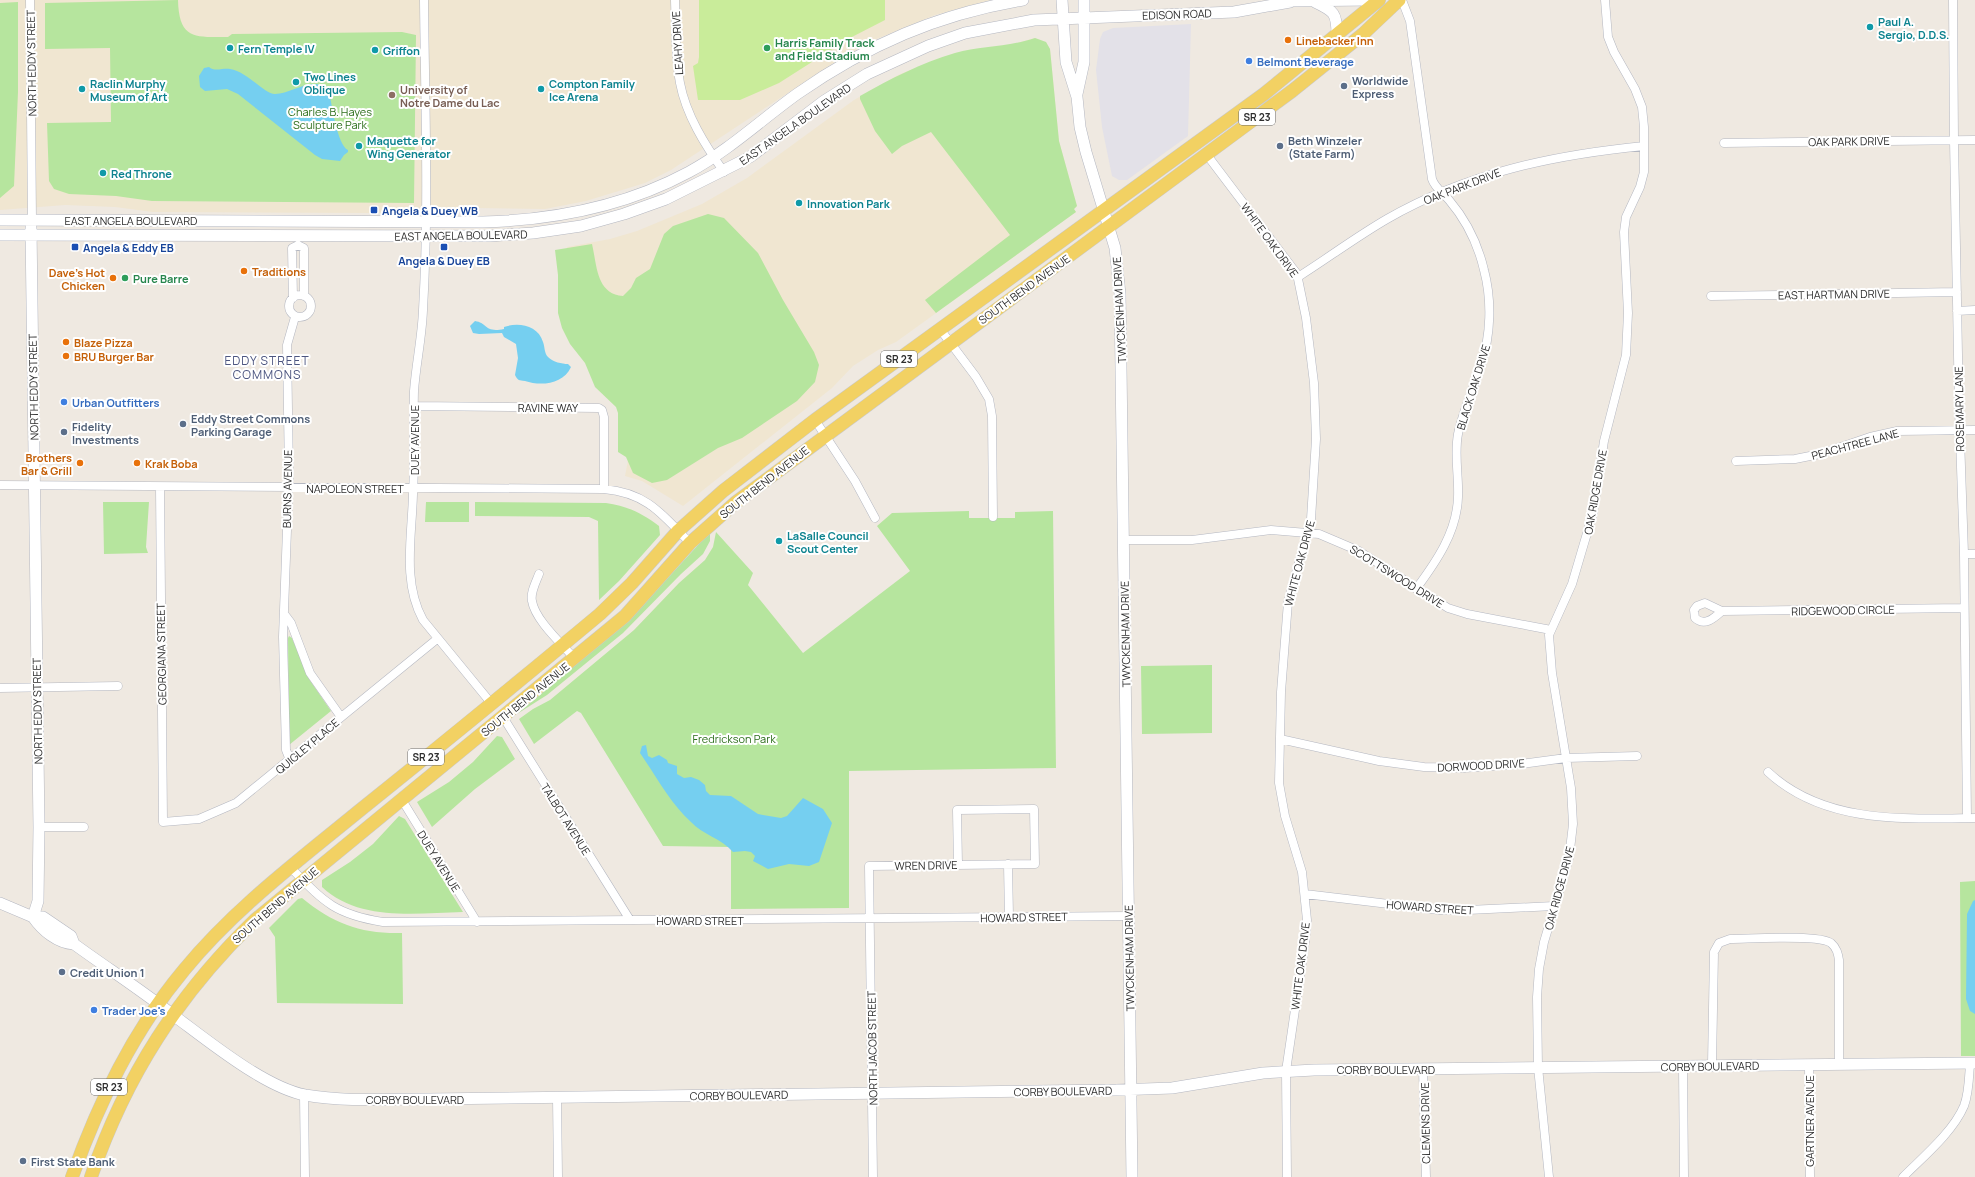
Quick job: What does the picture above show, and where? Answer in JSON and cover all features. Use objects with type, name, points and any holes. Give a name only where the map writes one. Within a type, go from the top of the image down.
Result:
[{"type":"main road","name":"SOUTH BEND AVENUE","points":[[158,1004],[184,970],[241,910],[290,867],[563,645],[617,599],[678,530],[723,491],[815,420],[1264,94],[1379,0]]},
{"type":"main road","name":"SOUTH BEND AVENUE","points":[[174,1015],[194,984],[224,950],[255,920],[625,616],[690,543],[735,503],[1320,70],[1401,0]]},
{"type":"main road","name":"SR 23","points":[[72,1177],[99,1106],[118,1067],[158,1004]]},
{"type":"main road","name":"SR 23","points":[[91,1177],[115,1113],[153,1044],[174,1015]]},
{"type":"street","name":"NORTH EDDY STREET","points":[[30,0],[31,235],[39,827],[38,902],[33,917]]},
{"type":"street","name":"DUEY AVENUE","points":[[424,0],[426,222],[423,310],[414,406],[414,488],[410,574],[412,593],[416,607],[437,639],[491,703]]},
{"type":"street","name":"LEAHY DRIVE","points":[[675,0],[677,60],[680,84],[694,124],[724,172]]},
{"type":"street","name":"EAST ANGELA BOULEVARD","points":[[0,220],[510,221],[552,216],[592,208],[618,202],[656,188],[690,171],[762,122],[795,95],[844,63],[879,44],[941,19],[990,6],[1023,0]]},
{"type":"street","name":"TWYCKENHAM DRIVE","points":[[1062,0],[1062,19],[1066,62],[1077,97],[1080,126],[1086,152],[1109,226],[1118,264],[1120,294],[1132,1177]]},
{"type":"street","name":"TWYCKENHAM DRIVE","points":[[1077,97],[1084,62],[1084,0]]},
{"type":"street","name":"EDISON ROAD","points":[[1276,0],[1290,2]]},
{"type":"street","name":"EDISON ROAD","points":[[1062,19],[1234,12],[1290,2],[1369,0]]},
{"type":"street","name":"BLACK OAK DRIVE","points":[[1401,0],[1410,21],[1432,179],[1462,218],[1477,246],[1488,291],[1488,332],[1481,365],[1466,405],[1458,434],[1456,449],[1458,498],[1456,514],[1446,544],[1416,589]]},
{"type":"street","name":"OAK RIDGE DRIVE","points":[[1549,1177],[1538,1067],[1536,1030],[1539,969],[1554,906],[1569,858],[1572,841],[1572,801],[1549,649],[1551,630],[1572,584],[1593,513],[1604,441],[1626,355],[1628,313],[1624,232],[1626,217],[1640,187],[1644,172],[1642,108],[1635,89],[1614,52],[1608,37],[1605,0]]},
{"type":"street","name":"ROSEMARY LANE","points":[[1953,0],[1957,311],[1964,554],[1964,608],[1971,818]]},
{"type":"street","points":[[1315,1],[1331,10],[1336,17],[1337,35]]},
{"type":"street","name":"EAST ANGELA BOULEVARD","points":[[0,234],[299,240],[425,236],[512,236],[581,226],[651,205],[724,172],[757,153],[824,101],[848,85],[900,58],[945,40],[977,30],[1027,21],[1062,19]]},
{"type":"street","name":"OAK PARK DRIVE","points":[[1724,143],[1975,140]]},
{"type":"street","name":"OAK PARK DRIVE","points":[[1298,277],[1365,232],[1415,204],[1490,174],[1545,159],[1644,146]]},
{"type":"street","name":"WHITE OAK DRIVE","points":[[1206,155],[1292,266],[1298,277],[1311,355],[1315,411],[1314,488],[1311,519],[1292,585],[1285,618],[1279,766],[1281,797],[1302,872],[1307,920],[1286,1071],[1287,1177]]},
{"type":"street","points":[[293,298],[292,248],[299,240],[304,248],[304,296]]},
{"type":"street","name":"EAST HARTMAN DRIVE","points":[[1711,296],[1957,292]]},
{"type":"street","points":[[298,295],[304,296],[310,300],[311,309],[305,317],[295,317],[289,310],[289,303],[298,295]]},
{"type":"street","points":[[1957,311],[1975,310]]},
{"type":"street","name":"BURNS AVENUE","points":[[290,760],[286,750],[283,638],[285,549],[289,487],[287,345],[295,317]]},
{"type":"street","points":[[940,329],[984,389],[991,407],[993,516]]},
{"type":"street","name":"RAVINE WAY","points":[[414,406],[600,408],[604,417],[604,489]]},
{"type":"street","points":[[815,420],[855,481],[875,518]]},
{"type":"street","name":"PEACHTREE LANE","points":[[1736,461],[1795,459],[1820,454],[1870,437],[1897,431],[1975,430]]},
{"type":"street","name":"NAPOLEON STREET","points":[[0,486],[604,489],[622,491],[656,507],[690,543]]},
{"type":"street","name":"GEORGIANA STREET","points":[[160,487],[163,822]]},
{"type":"street","name":"SCOTTSWOOD DRIVE","points":[[1123,540],[1192,540],[1271,530],[1308,532],[1328,537],[1359,551],[1416,589],[1448,608],[1467,614],[1551,630]]},
{"type":"street","points":[[1964,554],[1975,554]]},
{"type":"street","points":[[539,574],[532,593],[531,600],[534,608],[542,621],[574,658]]},
{"type":"street","name":"RIDGEWOOD CIRCLE","points":[[1722,611],[1964,608]]},
{"type":"street","points":[[284,615],[291,623],[310,673],[341,718]]},
{"type":"street","name":"QUIGLEY PLACE","points":[[163,822],[199,819],[227,808],[250,793],[437,639]]},
{"type":"street","points":[[0,688],[118,686]]},
{"type":"street","name":"TALBOT AVENUE","points":[[503,717],[630,920]]},
{"type":"street","name":"DORWOOD DRIVE","points":[[1280,739],[1379,761],[1424,767],[1464,768],[1499,766],[1566,758],[1637,756]]},
{"type":"street","points":[[1768,772],[1780,783],[1799,795],[1853,813],[1878,818],[1971,818]]},
{"type":"street","name":"DUEY AVENUE","points":[[402,800],[477,922]]},
{"type":"street","name":"WREN DRIVE","points":[[869,918],[868,866],[958,865],[1008,864],[1035,864],[1034,809],[957,810],[958,865]]},
{"type":"street","points":[[39,827],[84,826]]},
{"type":"street","points":[[1008,864],[1009,917]]},
{"type":"street","name":"HOWARD STREET","points":[[290,867],[319,898],[340,911],[360,918],[399,923],[1128,916]]},
{"type":"street","name":"HOWARD STREET","points":[[1305,894],[1439,910],[1554,906]]},
{"type":"street","points":[[0,903],[33,917],[46,931],[65,943],[74,944],[174,1015]]},
{"type":"street","name":"NORTH JACOB STREET","points":[[869,918],[873,1093],[873,1177]]},
{"type":"street","points":[[1712,1065],[1714,952],[1719,943],[1730,939],[1822,940],[1832,944],[1837,950],[1839,960],[1839,1064]]},
{"type":"street","name":"CORBY BOULEVARD","points":[[174,1015],[194,1031],[262,1077],[288,1090],[304,1094],[372,1099],[1172,1088],[1263,1073],[1286,1071],[1973,1063]]},
{"type":"street","points":[[1903,1177],[1959,1116],[1964,1106],[1973,1063]]},
{"type":"street","name":"GARTNER AVENUE","points":[[1809,1065],[1810,1177]]},
{"type":"street","points":[[1683,1066],[1684,1177]]},
{"type":"street","name":"CLEMENS DRIVE","points":[[1424,1069],[1426,1177]]},
{"type":"street","points":[[304,1094],[305,1177]]},
{"type":"street","points":[[557,1097],[558,1177]]},
{"type":"shaded area","name":"University of Notre Dame du Lac","points":[[0,0],[991,0],[935,15],[874,40],[835,62],[671,170],[645,183],[586,201],[545,209],[476,208],[377,213],[153,212],[115,207],[65,205],[0,210]]},
{"type":"shaded area","points":[[1191,24],[1188,136],[1127,180],[1119,180],[1112,176],[1102,127],[1096,70],[1100,39],[1103,32],[1113,28]]},
{"type":"shaded area","points":[[1035,38],[1046,42],[1050,49],[1059,141],[1077,206],[1074,209],[1076,212],[896,342],[878,350],[853,366],[832,388],[683,506],[642,481],[625,476],[630,450],[631,420],[566,277],[567,247],[610,239],[637,231],[702,204],[747,178],[854,100],[900,74],[955,53],[1006,46]]},
{"type":"green space","name":"Charles B. Hayes Sculpture Park","points":[[178,0],[179,13],[182,23],[191,34],[198,36],[228,37],[232,34],[402,32],[416,35],[414,203],[152,201],[116,196],[69,194],[54,189],[49,181],[47,123],[111,122],[110,48],[45,49],[45,3]]},
{"type":"green space","name":"Harris Family Track and Field Stadium","points":[[699,0],[885,0],[885,20],[848,39],[779,83],[740,100],[698,100],[693,66],[698,63],[699,57]]},
{"type":"green space","points":[[18,2],[18,92],[14,186],[0,198],[0,3]]},
{"type":"green space","points":[[1035,38],[1046,42],[1050,49],[1059,141],[1077,206],[1074,209],[1076,212],[936,313],[925,300],[1010,235],[931,132],[902,146],[892,154],[875,131],[860,96],[906,72],[942,57],[955,53],[1015,43]]},
{"type":"green space","points":[[708,214],[724,218],[758,253],[783,300],[814,352],[819,365],[815,382],[797,401],[742,438],[718,448],[667,480],[652,483],[633,473],[626,457],[618,452],[618,413],[616,407],[595,387],[585,363],[570,344],[562,328],[558,313],[558,275],[555,250],[592,244],[599,277],[603,284],[607,290],[614,294],[623,296],[631,288],[636,278],[650,269],[664,234],[673,226]]},
{"type":"green space","points":[[103,502],[149,502],[146,547],[148,553],[104,554]]},
{"type":"green space","points":[[426,502],[469,502],[469,522],[425,522]]},
{"type":"green space","points":[[475,502],[614,504],[634,511],[653,521],[659,526],[660,535],[619,581],[599,600],[598,521],[589,517],[475,516]]},
{"type":"green space","name":"Fredrickson Park","points":[[969,511],[969,518],[1015,518],[1015,512],[1053,511],[1056,768],[849,771],[849,908],[731,909],[731,847],[663,846],[581,713],[577,711],[534,744],[519,719],[533,709],[550,700],[634,630],[679,583],[705,560],[713,547],[716,532],[753,573],[748,585],[803,653],[910,571],[877,526],[892,513]]},
{"type":"green space","points":[[710,532],[710,541],[703,554],[681,574],[623,633],[547,695],[517,714],[633,616]]},
{"type":"green space","points":[[289,636],[292,638],[309,679],[331,711],[289,745],[288,638]]},
{"type":"green space","points":[[1212,665],[1212,733],[1142,734],[1141,666]]},
{"type":"green space","points":[[497,736],[502,737],[515,759],[475,789],[432,827],[417,802],[449,782],[473,762]]},
{"type":"green space","points":[[399,816],[405,819],[463,912],[408,914],[371,911],[353,906],[337,898],[322,887],[322,880],[350,862],[373,844]]},
{"type":"green space","points":[[1975,881],[1975,1056],[1961,1056],[1960,882]]},
{"type":"green space","points":[[302,898],[325,915],[349,926],[374,932],[402,933],[403,1004],[277,1003],[275,937],[269,928],[298,899]]},
{"type":"water","points":[[209,67],[216,70],[230,69],[237,71],[266,91],[275,94],[311,84],[317,84],[323,87],[329,92],[338,133],[344,147],[348,150],[348,152],[340,161],[322,159],[238,94],[227,89],[205,91],[200,87],[199,76],[204,68]]},
{"type":"water","points":[[475,321],[493,330],[504,329],[504,327],[515,325],[532,328],[540,336],[548,357],[563,364],[568,364],[571,367],[563,377],[551,383],[531,383],[519,380],[515,375],[518,358],[516,344],[504,337],[502,333],[473,333],[470,326]]},
{"type":"water","points":[[646,745],[648,756],[652,758],[659,755],[667,760],[668,763],[677,766],[677,774],[684,778],[691,777],[699,780],[705,785],[706,791],[710,795],[731,796],[758,814],[781,818],[787,816],[803,798],[823,809],[832,823],[819,862],[809,866],[789,864],[768,869],[753,861],[755,856],[751,852],[733,852],[723,843],[701,830],[683,815],[640,753],[642,746]]},
{"type":"water","points":[[1975,900],[1975,1014],[1970,1011],[1966,999],[1967,914],[1973,901]]},
{"type":"place","name":"Paul A. Sergio, D.D.S.","points":[[1870,27]]},
{"type":"place","name":"Linebacker Inn","points":[[1288,40]]},
{"type":"place","name":"Fern Temple IV","points":[[230,48]]},
{"type":"place","name":"Harris Family Track and Field Stadium","points":[[767,48]]},
{"type":"place","name":"Griffon","points":[[375,50]]},
{"type":"place","name":"Belmont Beverage","points":[[1249,61]]},
{"type":"place","name":"Two Lines Oblique","points":[[296,82]]},
{"type":"place","name":"Worldwide Express","points":[[1344,86]]},
{"type":"place","name":"Raclin Murphy Museum of Art","points":[[82,89]]},
{"type":"place","name":"Compton Family Ice Arena","points":[[541,89]]},
{"type":"place","name":"University of Notre Dame du Lac","points":[[392,95]]},
{"type":"place","name":"Maquette for Wing Generator","points":[[359,146]]},
{"type":"place","name":"Beth Winzeler (State Farm)","points":[[1280,146]]},
{"type":"place","name":"Red Throne","points":[[103,173]]},
{"type":"place","name":"Innovation Park","points":[[799,203]]},
{"type":"place","name":"Angela & Duey WB","points":[[374,210]]},
{"type":"place","name":"Angela & Eddy EB","points":[[75,247]]},
{"type":"place","name":"Angela & Duey EB","points":[[444,247]]},
{"type":"place","name":"Traditions","points":[[244,271]]},
{"type":"place","name":"Dave's Hot Chicken","points":[[113,278]]},
{"type":"place","name":"Pure Barre","points":[[125,278]]},
{"type":"place","name":"Blaze Pizza","points":[[66,342]]},
{"type":"place","name":"BRU Burger Bar","points":[[66,356]]},
{"type":"place","name":"Urban Outfitters","points":[[64,402]]},
{"type":"place","name":"Eddy Street Commons Parking Garage","points":[[183,424]]},
{"type":"place","name":"Fidelity Investments","points":[[64,432]]},
{"type":"place","name":"Brothers Bar & Grill","points":[[80,463]]},
{"type":"place","name":"Krak Boba","points":[[137,463]]},
{"type":"place","name":"LaSalle Council Scout Center","points":[[779,541]]},
{"type":"place","name":"Credit Union 1","points":[[62,972]]},
{"type":"place","name":"Trader Joe's","points":[[94,1010]]},
{"type":"place","name":"First State Bank","points":[[23,1161]]},
{"type":"district","name":"EDDY STREET COMMONS","points":[[267,367]]}]
